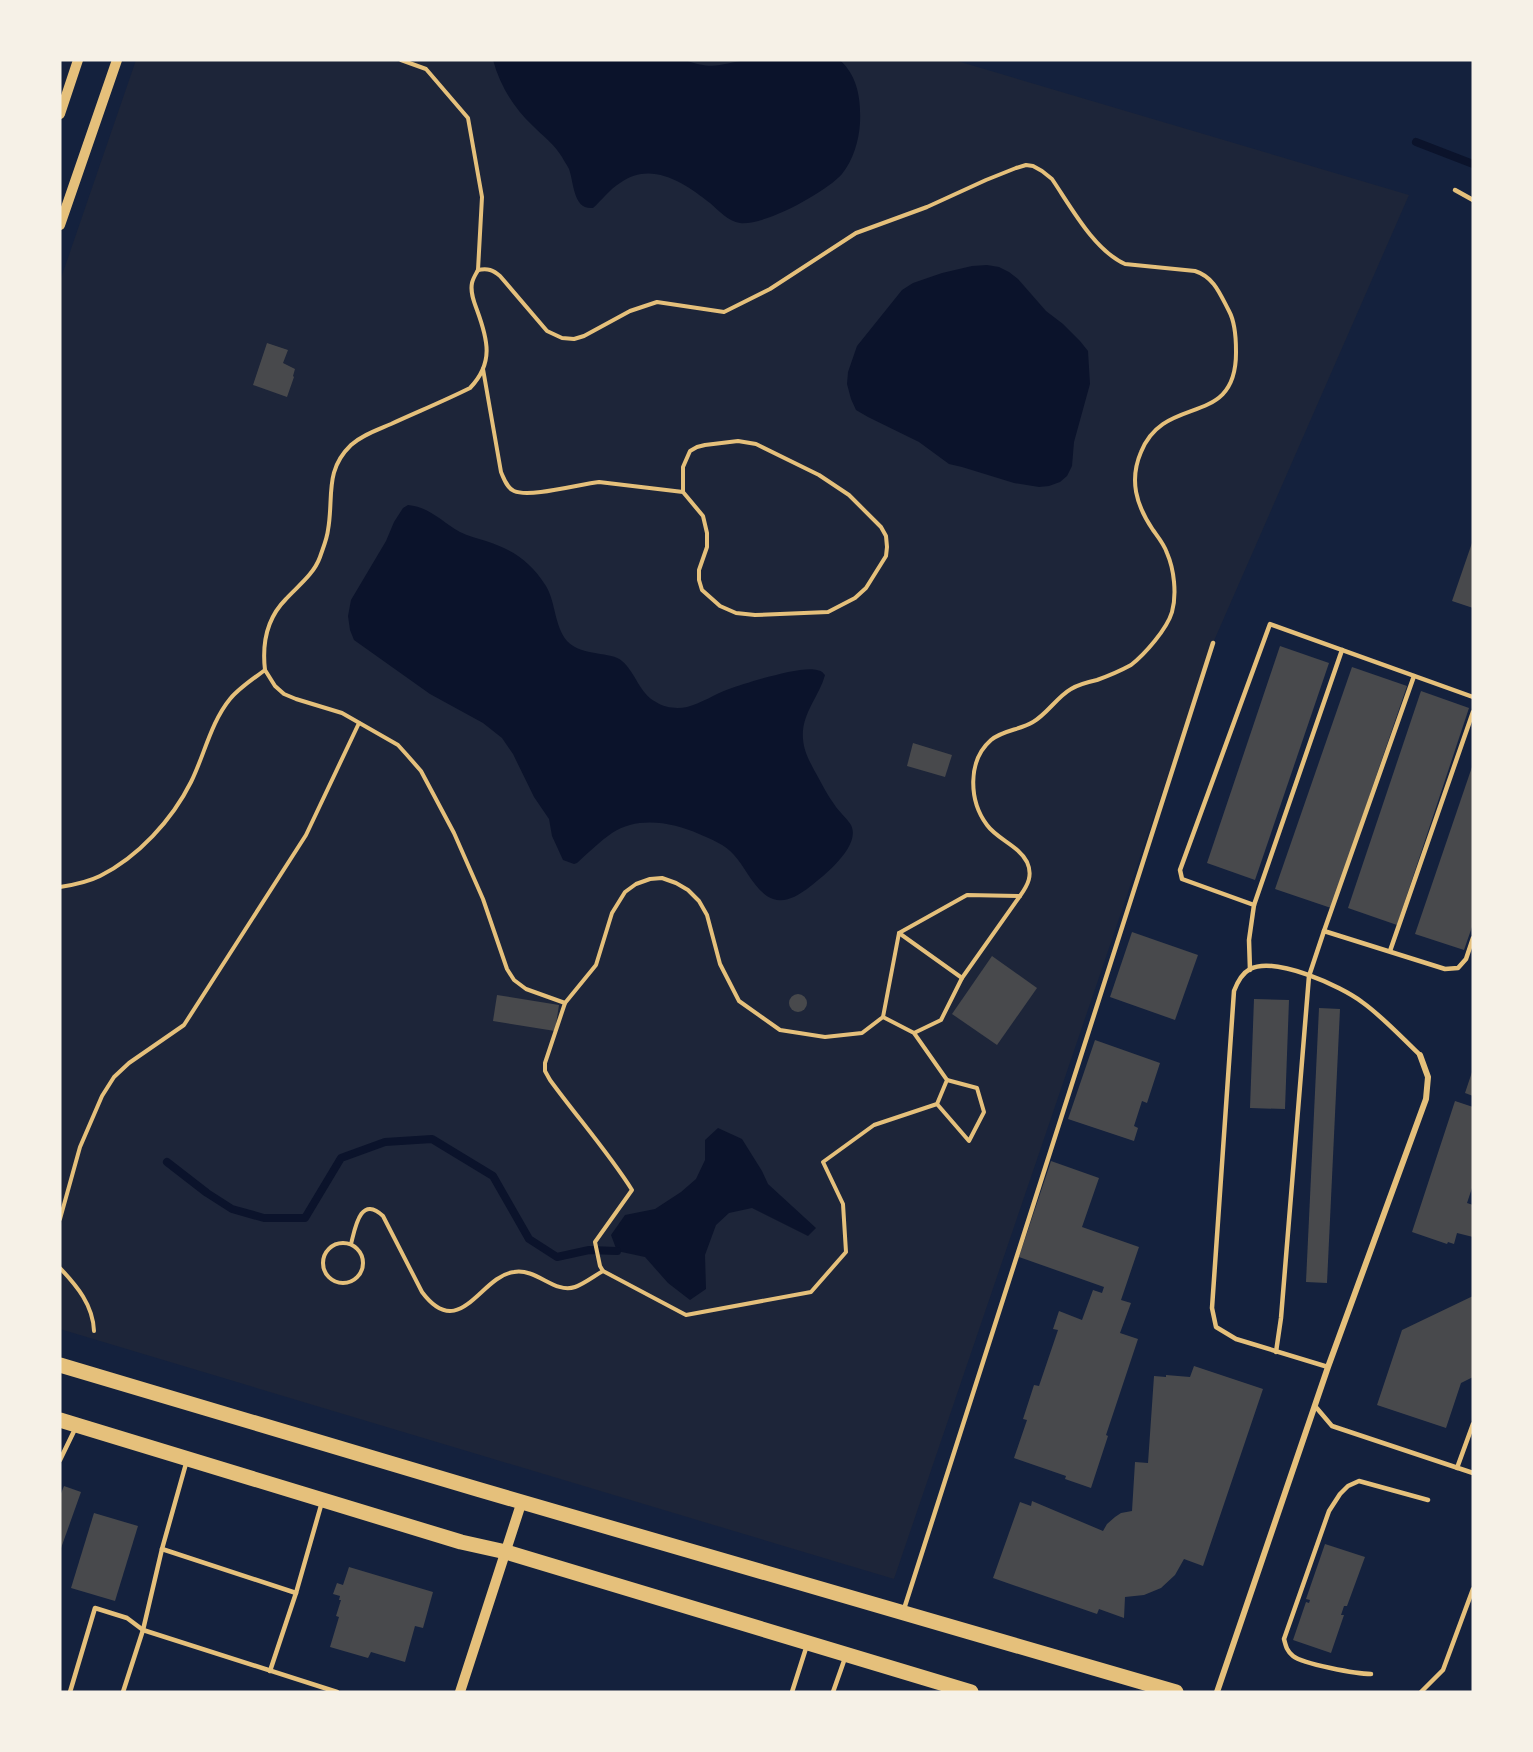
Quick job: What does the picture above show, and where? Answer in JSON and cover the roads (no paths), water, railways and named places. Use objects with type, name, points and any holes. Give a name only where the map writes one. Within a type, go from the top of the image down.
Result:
[{"type":"main road","points":[[60,1365],[1176,1692]]},
{"type":"main road","points":[[60,1420],[322,1501],[461,1542],[506,1552],[971,1692]]},
{"type":"street","points":[[60,114],[78,60]]},
{"type":"street","points":[[60,225],[117,60]]},
{"type":"street","points":[[1217,1692],[1328,1367],[1426,1099],[1428,1077],[1420,1055]]},
{"type":"street","points":[[460,1692],[522,1502]]},
{"type":"lane","points":[[1455,190],[1473,200]]},
{"type":"lane","points":[[1254,905],[1182,879],[1180,870],[1270,624],[1473,697]]},
{"type":"lane","points":[[904,1612],[1212,643]]},
{"type":"lane","points":[[1250,970],[1249,940],[1254,905],[1342,650]]},
{"type":"lane","points":[[1276,1352],[1282,1307],[1309,976],[1414,676]]},
{"type":"lane","points":[[1390,951],[1473,712]]},
{"type":"lane","points":[[1324,931],[1445,969],[1458,968],[1466,959],[1473,938]]},
{"type":"lane","points":[[1328,1367],[1236,1339],[1216,1327],[1212,1308],[1234,991],[1239,980],[1250,970],[1263,966],[1291,969],[1340,987],[1363,1002],[1420,1055]]},
{"type":"lane","points":[[1315,1406],[1332,1426],[1473,1473]]},
{"type":"lane","points":[[1457,1468],[1473,1424]]},
{"type":"lane","points":[[60,1460],[77,1425]]},
{"type":"lane","points":[[123,1692],[143,1630],[187,1459]]},
{"type":"lane","points":[[1371,1674],[1354,1674],[1295,1658],[1286,1649],[1284,1640],[1329,1511],[1348,1485],[1359,1481],[1428,1500]]},
{"type":"lane","points":[[270,1671],[296,1593],[322,1501]]},
{"type":"lane","points":[[162,1549],[296,1593]]},
{"type":"lane","points":[[1421,1692],[1443,1670],[1473,1589]]},
{"type":"lane","points":[[70,1692],[95,1608],[127,1618],[143,1630],[337,1692]]},
{"type":"lane","points":[[792,1692],[808,1642]]},
{"type":"lane","points":[[833,1692],[847,1654]]},
{"type":"waterway","points":[[1416,142],[1473,164]]},
{"type":"waterway","points":[[167,1162],[232,1209],[264,1218],[305,1218],[341,1158],[385,1142],[432,1139],[493,1176],[529,1239],[557,1257],[589,1250],[617,1251]]}]
